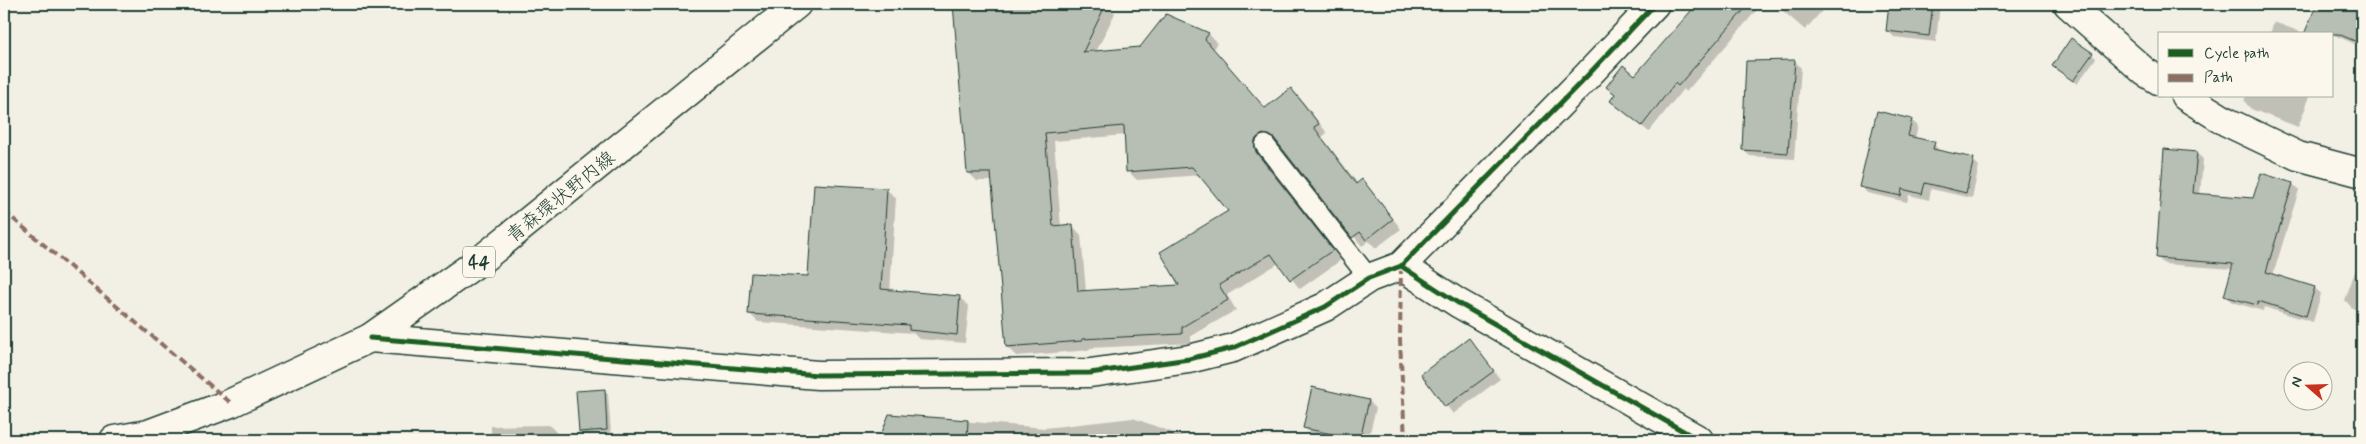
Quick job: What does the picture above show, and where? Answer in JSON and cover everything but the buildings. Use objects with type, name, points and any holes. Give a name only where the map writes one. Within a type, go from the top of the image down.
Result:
[{"type":"street","name":"青森環状野内線","points":[[114,440],[148,434],[231,402],[370,338],[482,260],[796,4]]},
{"type":"street","points":[[370,338],[818,375],[1090,373],[1189,359],[1233,348],[1325,307],[1369,278],[1401,266],[1655,4]]},
{"type":"street","points":[[2068,4],[2146,72],[2158,80]]},
{"type":"street","points":[[2188,98],[2226,122],[2298,156],[2362,173]]},
{"type":"street","points":[[1401,266],[1458,303],[1699,440]]},
{"type":"lane","points":[[1265,145],[1369,278]]},
{"type":"marked path","points":[[4,211],[231,403]]},
{"type":"marked path","points":[[1401,266],[1400,340],[1405,440]]},
{"type":"cycle path","points":[[370,338],[818,375],[1090,373],[1189,359],[1233,348],[1325,307],[1369,278],[1401,266],[1655,4]]},
{"type":"cycle path","points":[[1401,266],[1458,303],[1699,440]]}]
